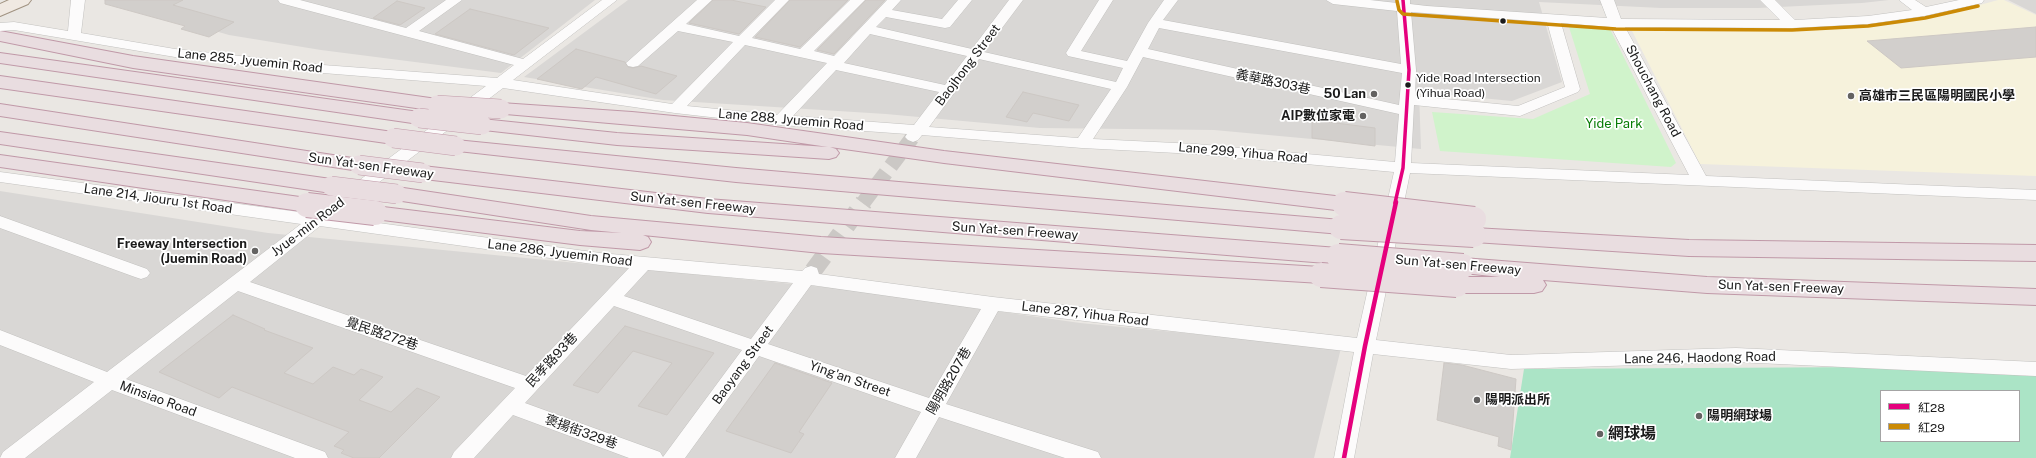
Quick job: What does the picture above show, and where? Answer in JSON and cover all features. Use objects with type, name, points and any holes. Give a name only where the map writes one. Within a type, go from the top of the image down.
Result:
[{"type":"highway","points":[[0,36],[133,62],[437,105],[632,118],[747,129],[944,157],[1344,204],[1474,227],[1689,248],[2036,253]]},
{"type":"highway","points":[[0,58],[419,118],[617,140],[711,147],[944,157]]},
{"type":"highway","points":[[0,82],[456,146],[736,175],[1341,227],[1474,227]]},
{"type":"highway","name":"Sun Yat-sen Freeway","points":[[0,110],[359,165],[708,206],[841,218],[1338,256],[1460,275],[2036,297]]},
{"type":"highway","points":[[0,138],[591,223],[821,245],[1321,275],[1460,275]]},
{"type":"highway","points":[[2,175],[312,213],[374,213],[580,238],[724,248],[821,245]]},
{"type":"main road","points":[[0,11],[22,0]]},
{"type":"street","points":[[74,36],[78,0]]},
{"type":"street","points":[[285,0],[310,3],[408,33],[527,64]]},
{"type":"street","points":[[408,33],[455,0]]},
{"type":"street","name":"Jyue-min Road","points":[[10,458],[235,283],[312,213],[527,64],[610,0]]},
{"type":"street","points":[[633,63],[705,0]]},
{"type":"street","points":[[675,109],[740,40],[782,0]]},
{"type":"street","points":[[804,54],[858,0]]},
{"type":"street","points":[[781,120],[894,0]]},
{"type":"street","points":[[883,12],[945,24],[965,0]]},
{"type":"street","name":"Baojhong Street","points":[[916,134],[1016,0]]},
{"type":"street","points":[[1106,0],[1072,53],[1133,66]]},
{"type":"street","points":[[1082,143],[1120,87],[1133,66],[1155,23],[1171,0]]},
{"type":"street","points":[[1333,0],[1404,4],[1553,19],[1616,23],[1792,24],[1868,20],[1924,12],[1977,0]]},
{"type":"street","name":"Shouchang Road","points":[[1607,0],[1616,23],[1701,182]]},
{"type":"street","points":[[1767,0],[1792,24]]},
{"type":"street","points":[[1906,0],[1924,12]]},
{"type":"street","points":[[1344,458],[1365,346],[1403,168],[1409,70],[1404,4]]},
{"type":"street","name":"義華路303巷","points":[[1140,52],[1408,105],[1520,111],[1573,89],[1553,19]]},
{"type":"street","points":[[1155,23],[1409,70]]},
{"type":"street","name":"Lane 285, Jyuemin Road","points":[[0,27],[14,26],[175,53],[315,69],[501,82]]},
{"type":"street","points":[[676,26],[804,54],[948,90]]},
{"type":"street","points":[[867,29],[1120,87]]},
{"type":"street","name":"Lane 288, Jyuemin Road","points":[[501,82],[675,109],[916,134],[1082,143]]},
{"type":"street","name":"Lane 299, Yihua Road","points":[[1082,143],[1196,149],[1403,168],[2036,196]]},
{"type":"street","name":"Lane 286, Jyuemin Road","points":[[312,213],[644,263],[809,274]]},
{"type":"street","points":[[0,222],[141,273]]},
{"type":"street","name":"民孝路93巷","points":[[461,458],[644,263]]},
{"type":"street","name":"Lane 287, Yihua Road","points":[[809,274],[993,304],[1365,346]]},
{"type":"street","name":"Baoyang Street","points":[[673,458],[757,348],[809,274]]},
{"type":"street","name":"覺民路272巷","points":[[235,283],[529,385]]},
{"type":"street","name":"Ying'an Street","points":[[610,298],[934,408],[1091,458]]},
{"type":"street","name":"陽明路207巷","points":[[905,458],[993,304]]},
{"type":"street","name":"Minsiao Road","points":[[0,337],[110,381],[318,458]]},
{"type":"street","name":"Lane 246, Haodong Road","points":[[1365,346],[1511,362],[1736,354],[2036,369]]},
{"type":"street","name":"褒揚街329巷","points":[[510,406],[653,458]]},
{"type":"shaded area","points":[[108,0],[595,0],[501,73],[321,50],[229,35]]},
{"type":"shaded area","points":[[628,0],[1889,0],[1862,3],[1758,8],[1661,8],[1539,2],[1562,82],[1512,101],[1419,92],[1421,149],[1214,130],[1040,128],[886,114],[663,100],[524,77]]},
{"type":"shaded area","name":"高雄市三民區陽明國民小學","points":[[1998,0],[2004,0],[2036,15],[2036,176],[1700,164],[1630,27],[1813,29],[1876,25],[1943,15]]},
{"type":"shaded area","points":[[2008,0],[2036,0],[2036,14]]},
{"type":"shaded area","points":[[0,191],[268,233],[834,288],[1080,323],[1341,348],[1314,458],[0,458]]},
{"type":"green space","name":"Yide Park","points":[[1569,27],[1609,27],[1676,163],[1671,167],[1440,151],[1432,112],[1533,119],[1590,94]]},
{"type":"green space","name":"陽明網球場","points":[[1874,367],[2036,376],[2036,458],[1510,458],[1524,369]]},
{"type":"building","points":[[105,0],[183,0],[173,5],[234,22],[209,37],[181,29],[185,26],[105,4]]},
{"type":"building","points":[[713,0],[731,0],[766,7],[739,34],[689,23]]},
{"type":"building","points":[[790,0],[848,0],[800,47],[755,37]]},
{"type":"building","points":[[866,0],[885,0],[834,54],[817,50]]},
{"type":"building","points":[[397,1],[425,8],[400,25],[373,18]]},
{"type":"building","points":[[470,9],[549,28],[514,55],[435,34]]},
{"type":"building","points":[[2036,27],[2036,57],[1901,68],[1867,41]]},
{"type":"building","points":[[576,49],[625,62],[628,67],[633,68],[641,66],[677,76],[656,94],[596,77],[582,89],[537,79]]},
{"type":"building","points":[[1023,92],[1079,105],[1069,121],[1033,113],[1027,122],[1006,117]]},
{"type":"building","points":[[1312,120],[1375,128],[1375,146],[1312,138]]},
{"type":"building","points":[[233,315],[265,329],[264,330],[313,348],[284,373],[313,384],[333,367],[354,375],[361,369],[383,377],[359,400],[391,412],[417,388],[440,397],[379,458],[354,458],[341,453],[344,450],[334,446],[349,432],[232,387],[219,398],[159,372]]},
{"type":"building","points":[[625,326],[714,353],[667,415],[638,406],[672,363],[633,351],[598,393],[573,385]]},
{"type":"building","points":[[775,363],[832,383],[799,432],[804,434],[791,453],[726,431]]},
{"type":"building","name":"陽明派出所","points":[[1444,363],[1462,365],[1516,379],[1511,450],[1498,446],[1499,437],[1437,420]]},
{"type":"tunnel","points":[[863,203],[912,138]]},
{"type":"tunnel","points":[[813,271],[864,202]]},
{"type":"transit line","name":"紅28","points":[[1344,458],[1365,346],[1403,168],[1409,70],[1403,0]]},
{"type":"transit line","name":"紅29","points":[[1397,1],[1399,10],[1403,14],[1616,29],[1792,30],[1868,26],[1925,18],[1978,6]]},
{"type":"place","name":"Yide Road Intersection (Yihua Road)","points":[[1408,85]]},
{"type":"place","name":"50 Lan","points":[[1374,94]]},
{"type":"place","name":"高雄市三民區陽明國民小學","points":[[1851,96]]},
{"type":"place","name":"AIP數位家電","points":[[1363,116]]},
{"type":"place","name":"Freeway Intersection (Juemin Road)","points":[[255,251]]},
{"type":"place","name":"陽明派出所","points":[[1477,400]]},
{"type":"place","name":"陽明網球場","points":[[1699,416]]},
{"type":"place","name":"網球場","points":[[1600,434]]}]
